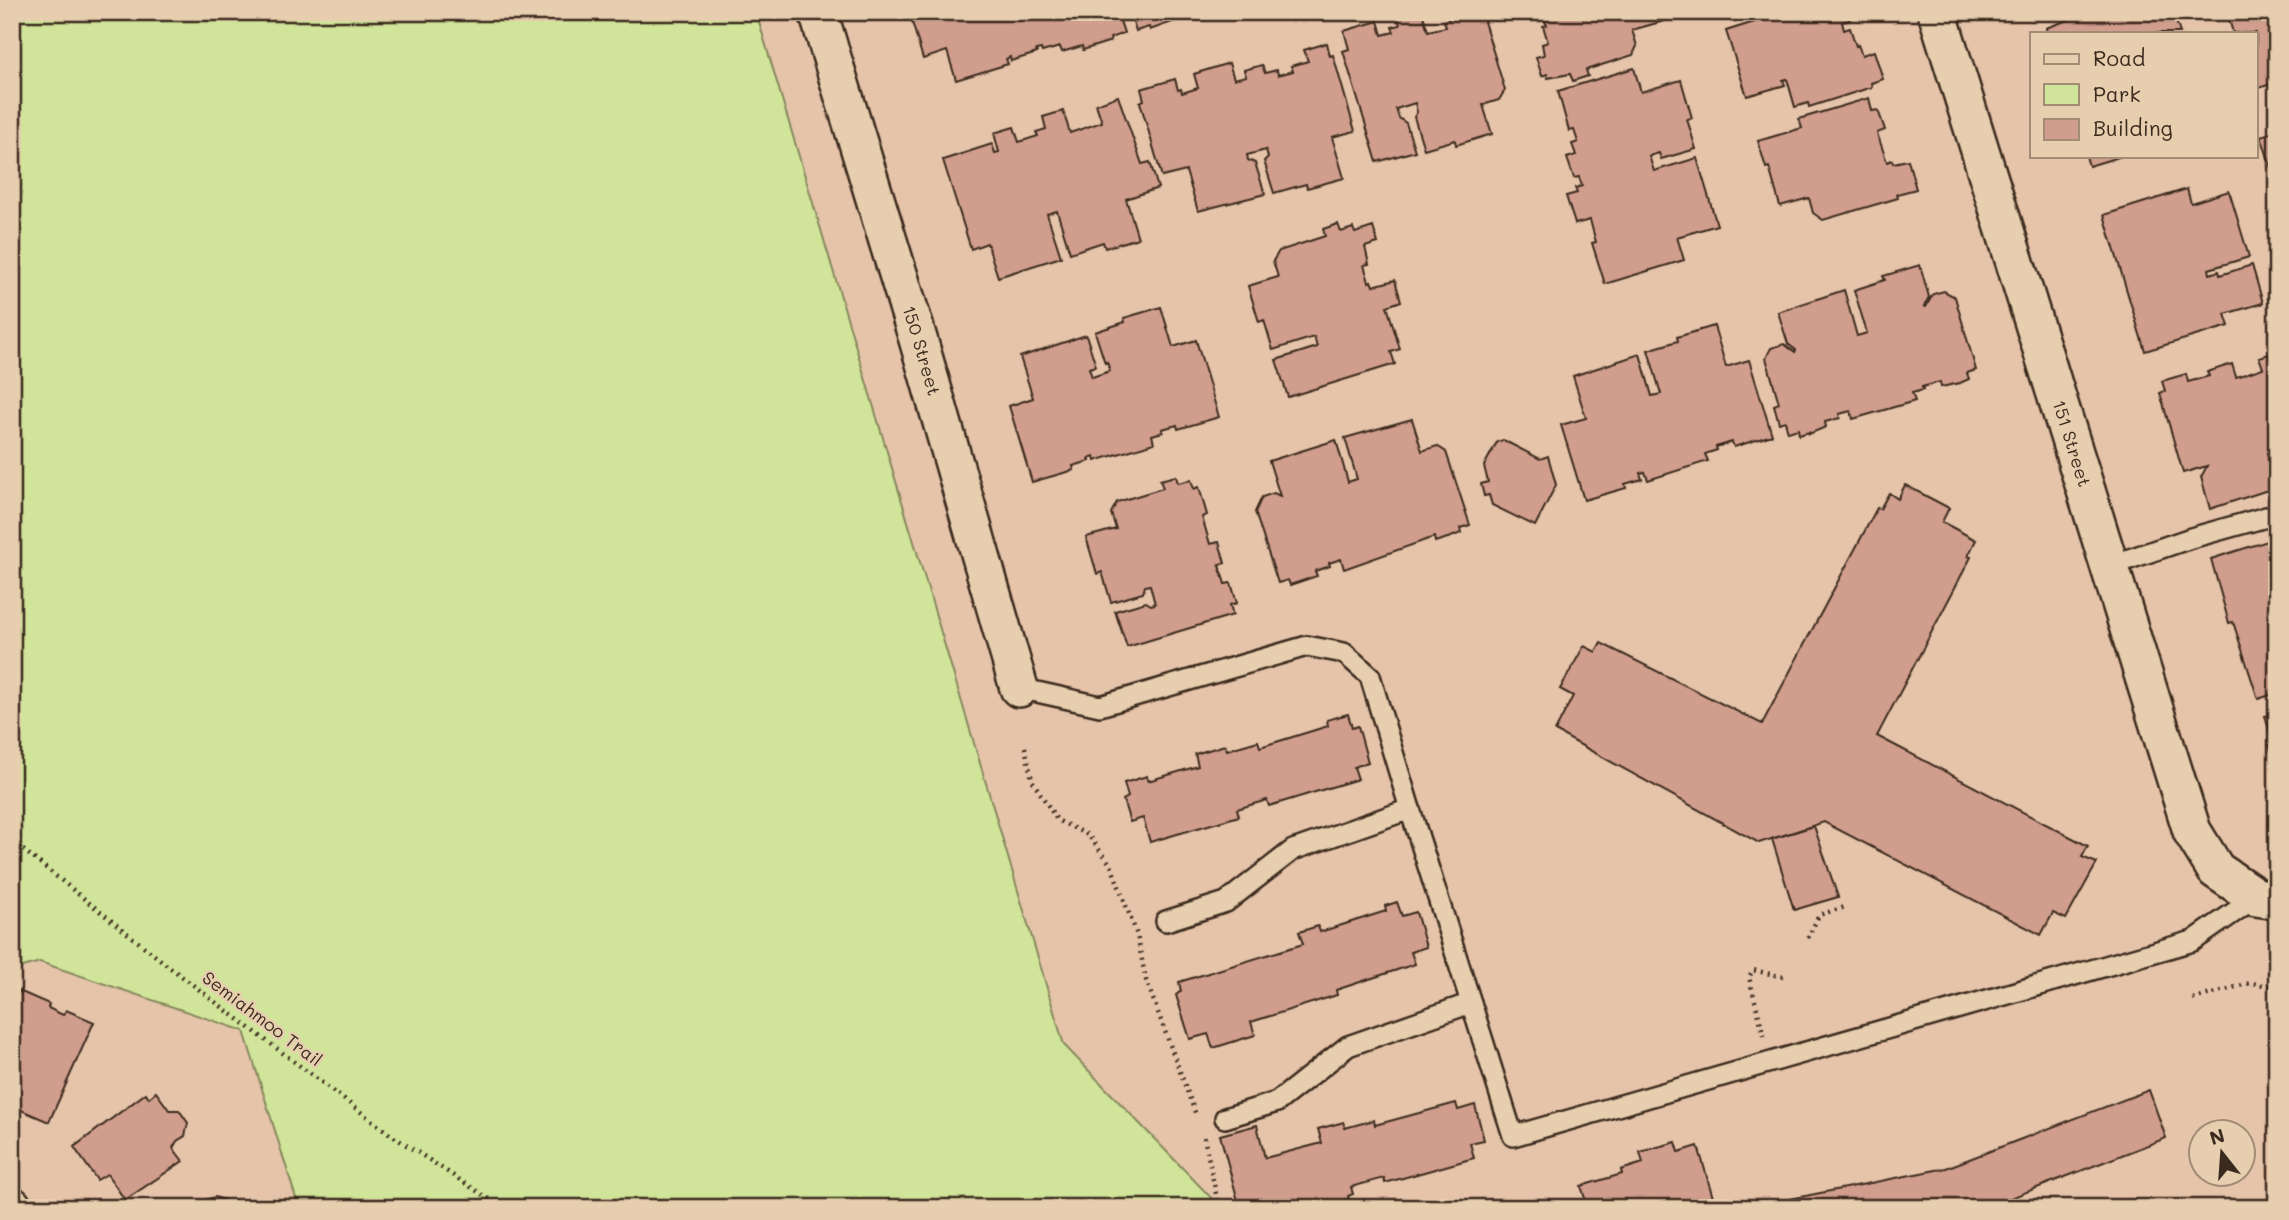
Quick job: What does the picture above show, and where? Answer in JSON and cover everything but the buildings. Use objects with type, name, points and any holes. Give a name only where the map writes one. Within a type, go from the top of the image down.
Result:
[{"type":"street","name":"150 Street","points":[[818,12],[922,352],[1019,688]]},
{"type":"street","name":"151 Street","points":[[1937,12],[2192,831],[2216,870],[2266,899]]},
{"type":"lane","points":[[2109,566],[2191,538],[2277,514]]},
{"type":"lane","points":[[1019,688],[1100,706],[1307,646],[1344,653],[1370,676],[1513,1136],[2193,941],[2266,899]]},
{"type":"lane","points":[[1166,921],[1226,902],[1293,850],[1410,809]]},
{"type":"lane","points":[[1225,1118],[1277,1102],[1348,1046],[1471,1003]]},
{"type":"path","points":[[1025,747],[1032,780],[1057,820],[1088,835],[1111,865],[1137,935],[1146,981],[1199,1124]]},
{"type":"path","name":"Semiahmoo Trail","points":[[12,841],[172,969],[391,1135],[503,1208]]},
{"type":"path","points":[[1808,938],[1819,915],[1845,908]]},
{"type":"path","points":[[1766,1044],[1749,977],[1753,970],[1788,978]]},
{"type":"path","points":[[2193,999],[2250,983],[2277,987]]},
{"type":"path","points":[[1204,1137],[1219,1208]]},
{"type":"path","points":[[485,1208],[491,1200]]},
{"type":"green space","points":[[12,12],[756,12],[1064,1045],[1221,1208],[299,1208],[244,1031],[40,962],[12,970]]}]
